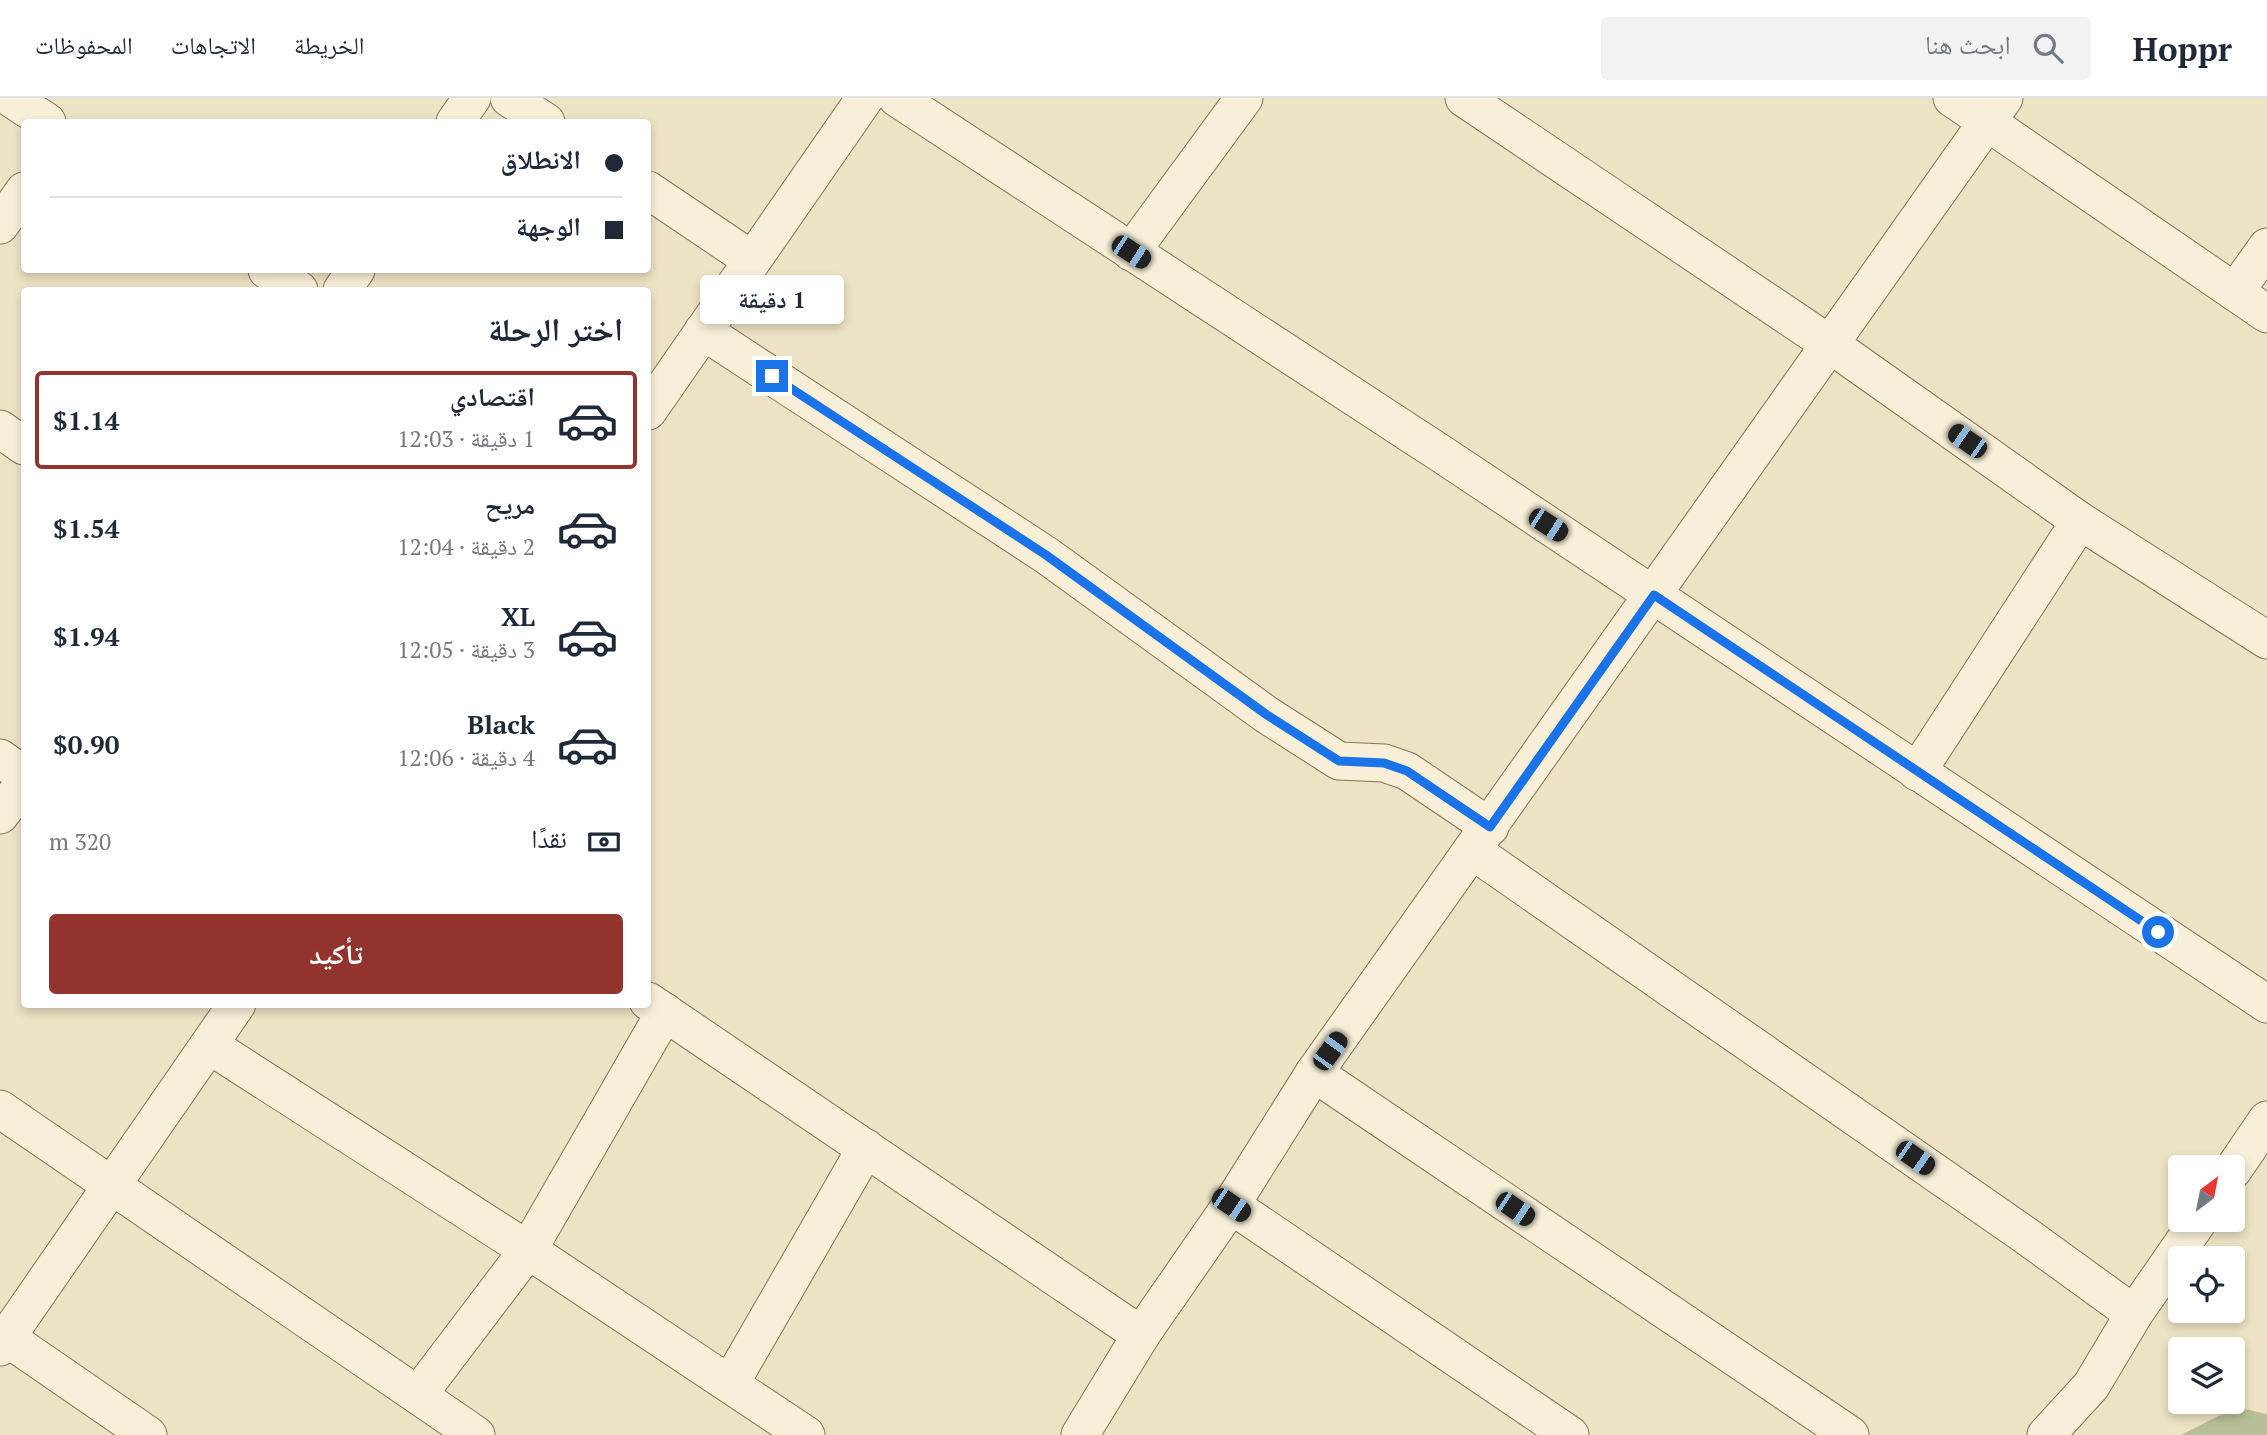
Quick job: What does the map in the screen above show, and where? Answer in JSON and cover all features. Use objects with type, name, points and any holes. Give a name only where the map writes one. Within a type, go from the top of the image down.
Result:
[{"type":"street","points":[[12,98],[43,119]]},
{"type":"street","points":[[457,119],[472,98]]},
{"type":"street","points":[[509,98],[541,119]]},
{"type":"street","points":[[651,407],[865,98]]},
{"type":"street","points":[[897,98],[1654,595],[2267,1004]]},
{"type":"street","points":[[1131,252],[1244,98]]},
{"type":"street","points":[[1464,98],[1831,345],[2080,521],[2267,640]]},
{"type":"street","points":[[1952,98],[1996,110],[2267,314]]},
{"type":"street","points":[[1089,1432],[1141,1335],[1231,1205],[1314,1073],[1996,110]]},
{"type":"street","points":[[651,192],[752,260]]},
{"type":"street","points":[[0,225],[21,195]]},
{"type":"street","points":[[2235,292],[2267,247]]},
{"type":"street","points":[[272,273],[294,287]]},
{"type":"street","points":[[703,331],[1046,555],[1267,715],[1339,761],[1384,763],[1407,771],[1481,839],[2134,1314]]},
{"type":"street","points":[[0,429],[21,444]]},
{"type":"street","points":[[1917,772],[2080,521]]},
{"type":"street","points":[[0,758],[21,773]]},
{"type":"street","points":[[0,815],[21,787]]},
{"type":"street","points":[[418,1395],[528,1250],[656,1006],[1141,1335]]},
{"type":"street","points":[[148,1435],[2,1339],[234,1008]]},
{"type":"street","points":[[209,1045],[528,1250],[806,1435]]},
{"type":"street","points":[[1314,1073],[1850,1435]]},
{"type":"street","points":[[0,1109],[476,1435]]},
{"type":"street","points":[[2243,1155],[2267,1120]]},
{"type":"street","points":[[730,1384],[866,1148]]},
{"type":"street","points":[[1231,1205],[1570,1435]]},
{"type":"street","points":[[2046,1435],[2091,1386],[2134,1314],[2191,1232]]},
{"type":"green space","points":[[2245,1409],[2267,1414],[2267,1435],[2181,1435],[2222,1414],[2245,1414]]},
{"type":"route","points":[[772,376],[1046,555],[1267,715],[1339,761],[1384,763],[1407,771],[1490,827],[1654,595],[2158,932]]}]
